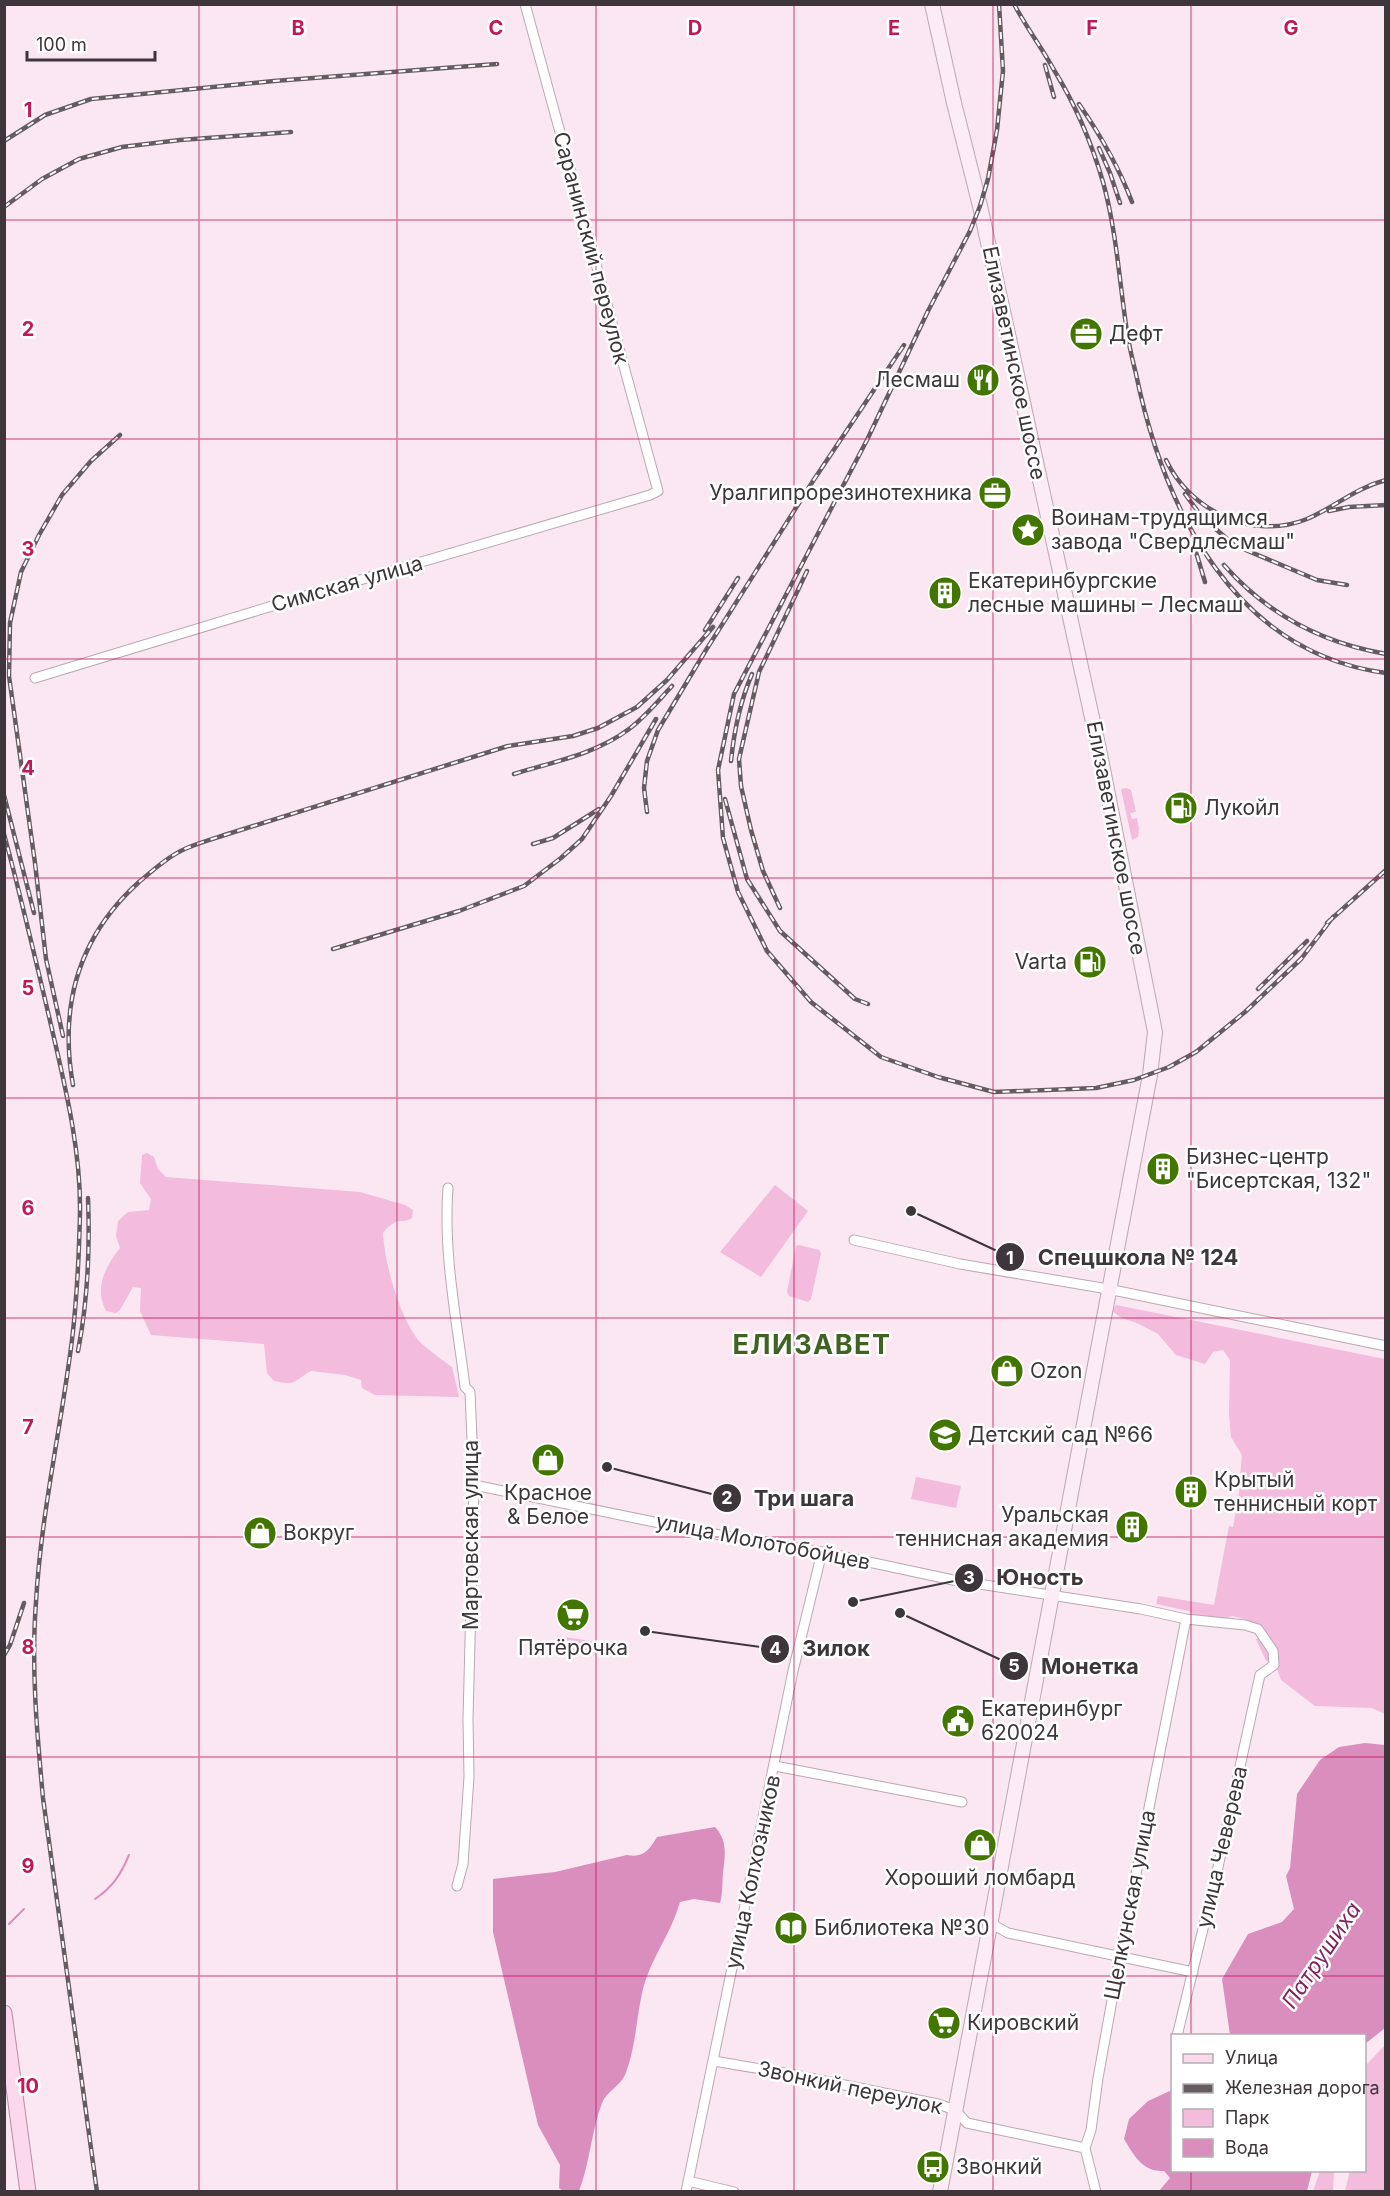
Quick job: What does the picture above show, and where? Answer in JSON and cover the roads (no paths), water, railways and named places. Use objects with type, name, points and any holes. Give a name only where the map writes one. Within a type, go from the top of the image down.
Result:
[{"type":"main road","name":"Елизаветинское шоссе","points":[[932,4],[980,206],[1100,754],[1155,1032],[1150,1075],[940,2192]]},
{"type":"main road","points":[[4,2013],[9,2069],[28,2192]]},
{"type":"street","name":"Саранинский переулок","points":[[525,4],[658,491]]},
{"type":"street","name":"Симская улица","points":[[35,678],[658,491]]},
{"type":"street","name":"Мартовская улица","points":[[448,1188],[447,1249],[465,1387],[470,1392],[474,1485],[468,1719],[469,1777],[463,1864],[457,1886]]},
{"type":"street","points":[[854,1240],[960,1264],[1108,1289],[1386,1346]]},
{"type":"street","name":"улица Молотобойцев","points":[[474,1485],[703,1532],[822,1552],[953,1580],[1141,1609],[1186,1619],[1245,1625],[1258,1629],[1272,1650],[1275,1665]]},
{"type":"street","name":"улица Колхозников","points":[[686,2192],[794,1671],[822,1552]]},
{"type":"street","name":"Щелкунская улица","points":[[1096,2192],[1085,2148],[1091,2130],[1120,1956],[1186,1619]]},
{"type":"street","name":"улица Чеверева","points":[[1178,2034],[1260,1675],[1275,1665]]},
{"type":"street","points":[[775,1766],[962,1802]]},
{"type":"street","points":[[990,1923],[1008,1933],[1193,1972]]},
{"type":"street","name":"Звонкий переулок","points":[[714,2061],[938,2104],[955,2110],[968,2123],[1085,2148]]},
{"type":"street","points":[[688,2181],[734,2192]]},
{"type":"water","name":"Патрушиха","points":[[1365,1743],[1385,1745],[1385,2028],[1366,2043],[1366,2034],[1230,2034],[1222,1979],[1248,1934],[1282,1922],[1294,1909],[1286,1876],[1290,1868],[1297,1794],[1320,1760],[1339,1747]]},
{"type":"water","points":[[715,1827],[725,1848],[720,1903],[694,1899],[680,1902],[645,1982],[632,2052],[625,2075],[602,2103],[579,2191],[563,2191],[559,2188],[560,2165],[538,2125],[493,1932],[493,1879],[555,1872],[627,1855],[638,1855],[648,1849],[657,1837]]},
{"type":"water","points":[[1171,2090],[1171,2172],[1312,2172],[1307,2191],[1159,2191],[1170,2178],[1164,2171],[1156,2171],[1144,2166],[1124,2139],[1129,2119],[1148,2101]]},
{"type":"waterway","points":[[95,1899],[116,1880],[129,1855]]},
{"type":"waterway","points":[[9,1924],[24,1909]]},
{"type":"railway","points":[[999,4],[1003,71],[997,130],[988,179],[980,206],[970,231],[928,311],[867,440],[734,694],[718,770],[723,838],[738,892],[767,951],[811,1002],[881,1057],[938,1077],[994,1092],[1096,1088],[1134,1080],[1169,1067],[1196,1052],[1245,1012],[1301,959],[1333,917]]},
{"type":"railway","points":[[1014,4],[1069,96],[1099,168],[1111,217],[1129,344],[1149,425],[1166,475],[1187,523],[1214,567],[1247,605],[1287,637],[1333,660],[1386,673]]},
{"type":"railway","points":[[4,141],[45,115],[91,99],[274,81],[497,64]]},
{"type":"railway","points":[[1045,65],[1054,97]]},
{"type":"railway","points":[[1079,104],[1109,151],[1132,202]]},
{"type":"railway","points":[[4,207],[42,179],[79,159],[122,147],[180,140],[291,132]]},
{"type":"railway","points":[[1099,148],[1120,203]]},
{"type":"railway","points":[[647,812],[644,788],[647,761],[658,730],[813,481],[904,345]]},
{"type":"railway","points":[[63,1036],[46,959],[9,676],[10,623],[21,572],[62,495],[91,461],[120,435]]},
{"type":"railway","points":[[1166,460],[1177,478],[1207,507],[1225,517],[1266,526],[1286,525],[1307,519],[1375,483],[1386,480]]},
{"type":"railway","points":[[1185,494],[1202,517],[1234,545],[1317,580],[1347,585]]},
{"type":"railway","points":[[1329,511],[1349,507],[1386,505]]},
{"type":"railway","points":[[1193,542],[1205,582]]},
{"type":"railway","points":[[1224,565],[1258,598],[1297,624],[1340,642],[1386,654]]},
{"type":"railway","points":[[780,908],[763,871],[751,830],[741,786],[739,759],[759,672],[807,571]]},
{"type":"railway","points":[[705,630],[738,578]]},
{"type":"railway","points":[[73,1085],[69,1056],[69,1028],[78,975],[88,950],[101,926],[118,903],[139,882],[168,859],[203,842],[508,746],[573,736],[598,728],[637,707],[667,680],[713,627]]},
{"type":"railway","points":[[731,761],[738,717],[752,674]]},
{"type":"railway","points":[[514,774],[574,756],[616,738],[651,709],[672,686]]},
{"type":"railway","points":[[333,949],[459,911],[524,886],[582,839],[611,796],[656,719]]},
{"type":"railway","points":[[4,795],[34,913]]},
{"type":"railway","points":[[725,799],[747,879],[780,931],[855,999],[868,1004]]},
{"type":"railway","points":[[533,844],[553,838],[599,809]]},
{"type":"railway","points":[[4,834],[67,1095],[80,1189],[79,1245],[72,1340],[39,1569],[34,1676],[43,1798],[97,2192]]},
{"type":"railway","points":[[1327,923],[1386,870]]},
{"type":"railway","points":[[1258,989],[1307,941]]},
{"type":"railway","points":[[78,1351],[88,1275],[88,1198]]},
{"type":"railway","points":[[4,1655],[10,1645],[24,1603]]},
{"type":"place","name":"Дефт","points":[[1086,334]]},
{"type":"place","name":"Лесмаш","points":[[983,380]]},
{"type":"place","name":"Уралгипрорезинотехника","points":[[995,493]]},
{"type":"place","name":"Воинам-трудящимся завода \"Свердлесмаш\"","points":[[1028,530]]},
{"type":"place","name":"Екатеринбургские лесные машины – Лесмаш","points":[[945,593]]},
{"type":"place","name":"Лукойл","points":[[1181,808]]},
{"type":"place","name":"Varta","points":[[1090,962]]},
{"type":"place","name":"Бизнес-центр \"Бисертская, 132\"","points":[[1163,1169]]},
{"type":"place","name":"Спецшкола № 124","points":[[911,1211]]},
{"type":"place","name":"Ozon","points":[[1007,1371]]},
{"type":"place","name":"Детский сад №66","points":[[945,1435]]},
{"type":"place","name":"Красное & Белое","points":[[548,1460]]},
{"type":"place","name":"Три шага","points":[[607,1467]]},
{"type":"place","name":"Крытый теннисный корт","points":[[1191,1492]]},
{"type":"place","name":"Уральская теннисная академия","points":[[1132,1527]]},
{"type":"place","name":"Вокруг","points":[[260,1533]]},
{"type":"place","name":"Юность","points":[[853,1602]]},
{"type":"place","name":"Монетка","points":[[900,1613]]},
{"type":"place","name":"Пятёрочка","points":[[573,1615]]},
{"type":"place","name":"Зилок","points":[[645,1631]]},
{"type":"place","name":"Екатеринбург 620024","points":[[958,1721]]},
{"type":"place","name":"Хороший ломбард","points":[[980,1845]]},
{"type":"place","name":"Библиотека №30","points":[[791,1928]]},
{"type":"place","name":"Кировский","points":[[944,2023]]},
{"type":"place","name":"Звонкий","points":[[933,2167]]},
{"type":"district","name":"ЕЛИЗАВЕТ","points":[[812,1345]]}]
